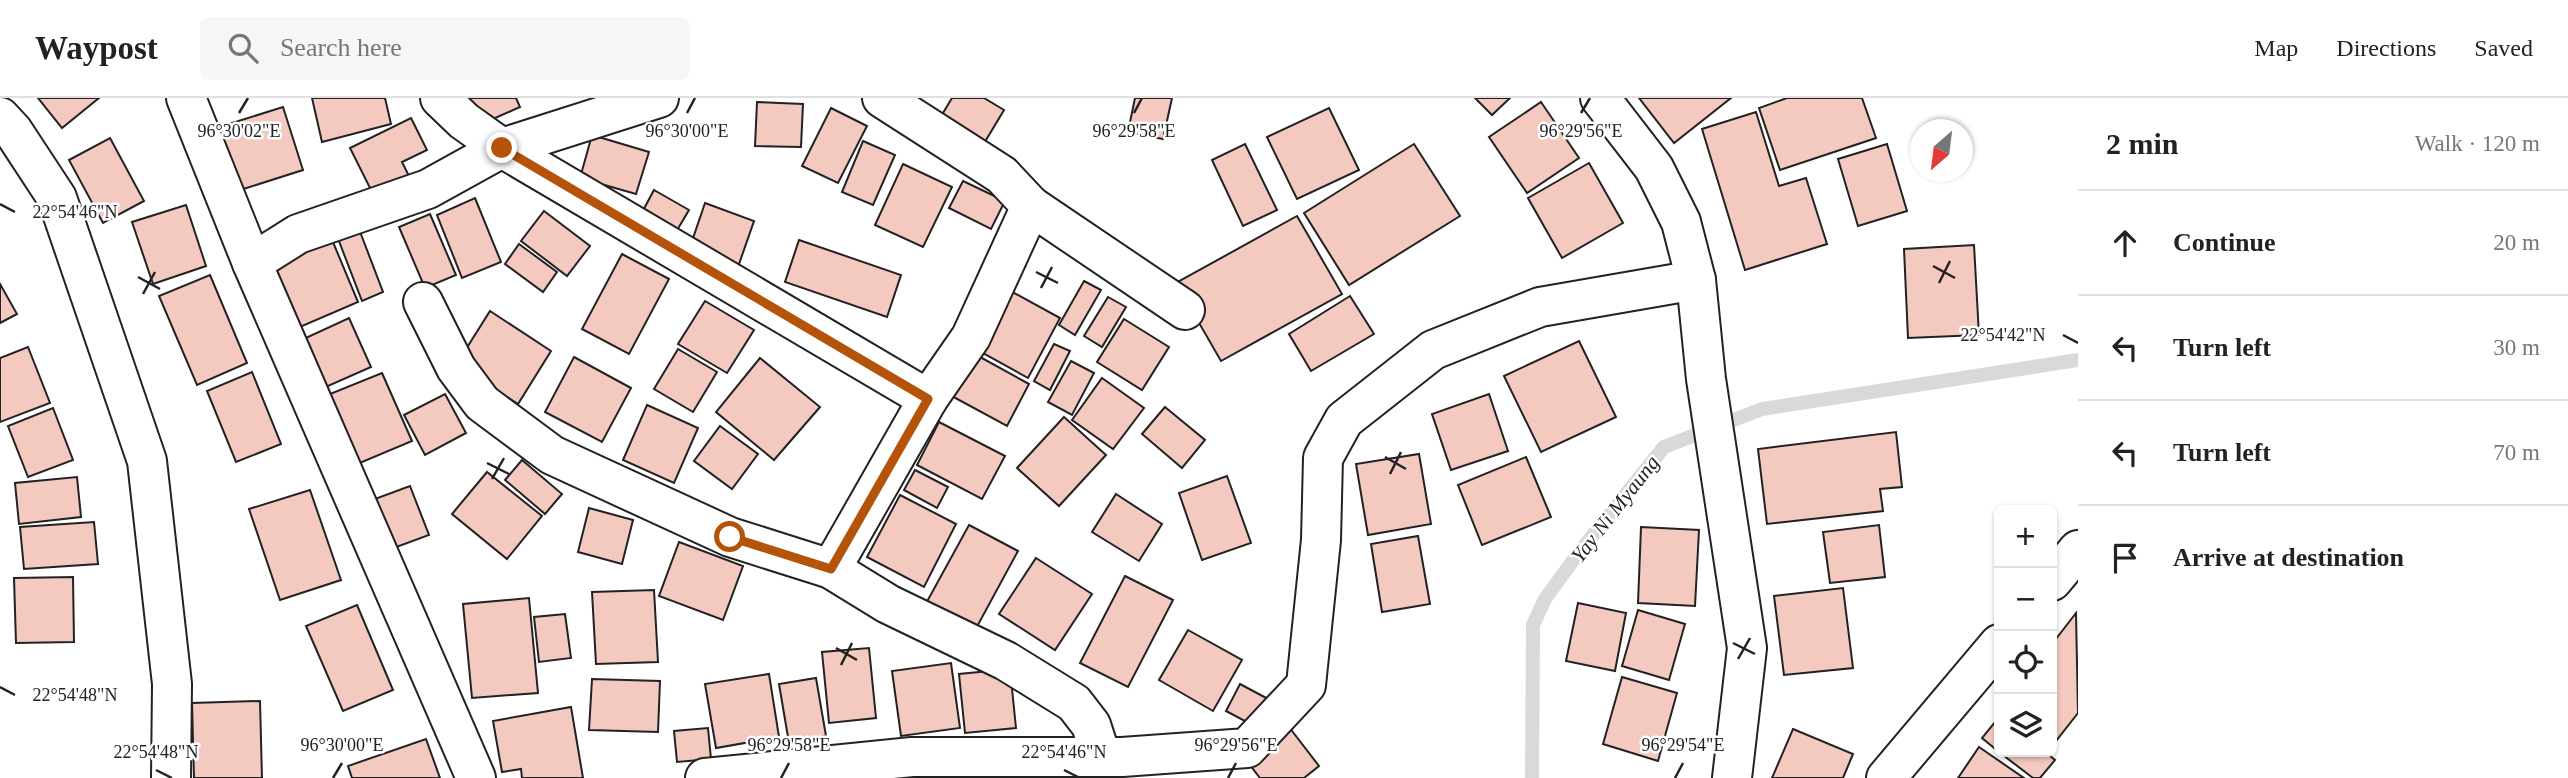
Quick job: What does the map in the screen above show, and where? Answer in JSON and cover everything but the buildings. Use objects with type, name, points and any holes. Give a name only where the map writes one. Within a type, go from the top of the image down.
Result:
[{"type":"street","points":[[186,98],[252,263],[476,778]]},
{"type":"street","points":[[440,98],[464,121],[502,148],[928,399]]},
{"type":"street","points":[[252,263],[298,234],[428,189],[502,148],[659,98]]},
{"type":"street","points":[[882,98],[1002,174],[1031,206],[1185,310]]},
{"type":"street","points":[[1600,98],[1654,168],[1681,222],[1696,280],[1706,380],[1747,648],[1732,778]]},
{"type":"street","points":[[0,117],[13,131],[57,198],[147,461],[172,684],[171,778]]},
{"type":"street","points":[[831,569],[928,399],[971,337],[1031,206]]},
{"type":"street","points":[[705,778],[912,757],[1101,756],[1247,748],[1306,685],[1321,553],[1323,457],[1343,420],[1433,351],[1540,307],[1696,280]]},
{"type":"street","points":[[423,302],[456,368],[482,403],[552,455],[730,537],[831,569],[888,604],[1006,661],[1074,703],[1091,725],[1101,756]]},
{"type":"street","points":[[2057,575],[2078,550]]},
{"type":"street","points":[[1886,778],[1994,649]]},
{"type":"waterway","name":"Yay Ni Myaung","points":[[1532,778],[1533,625],[1545,599],[1577,555],[1664,447],[1762,409],[2078,360]]},
{"type":"route","points":[[502,148],[928,399],[831,569],[730,537]]}]
